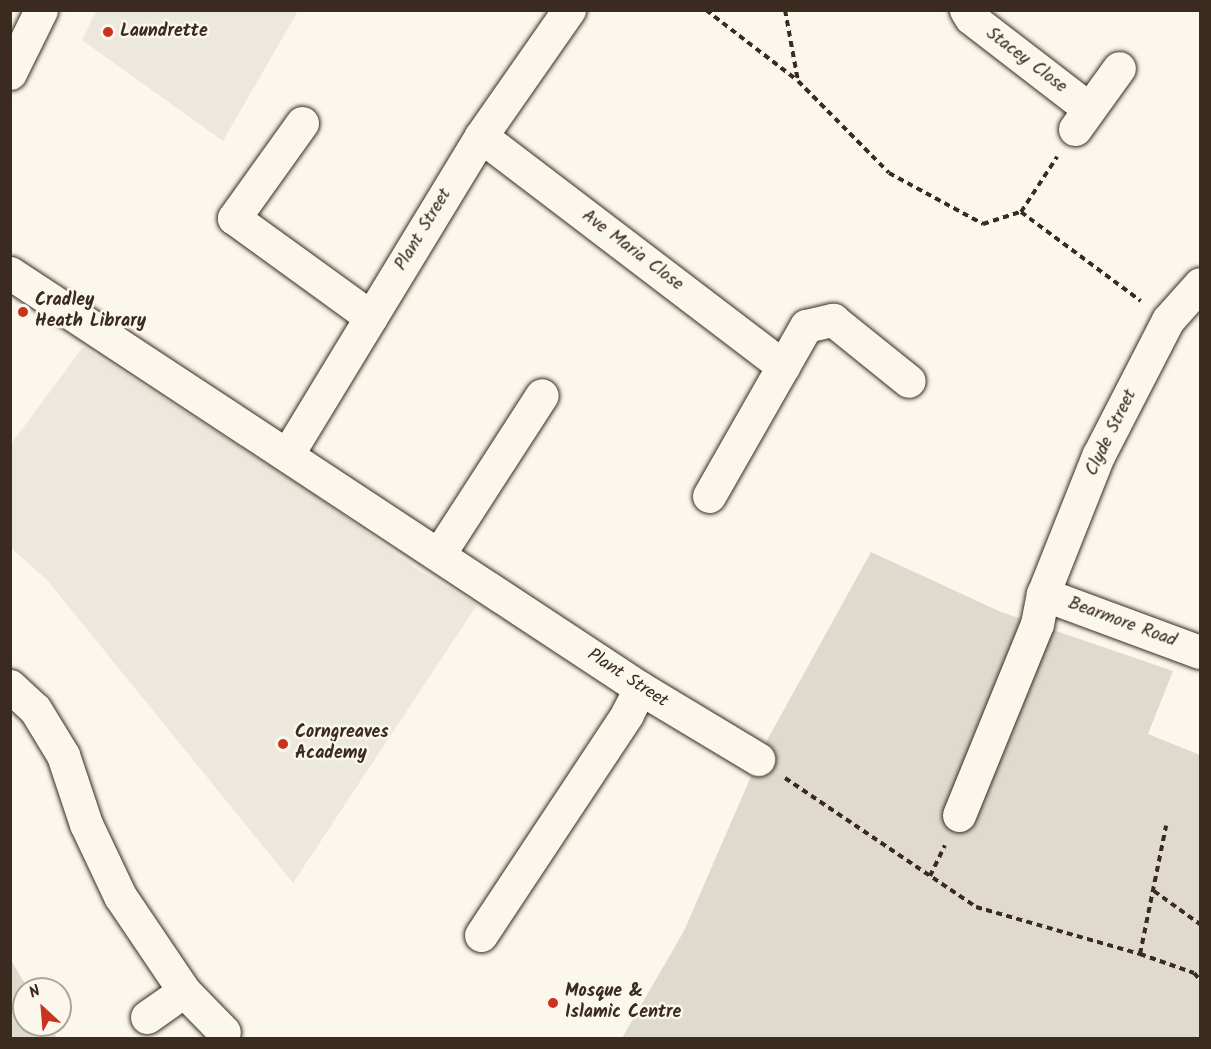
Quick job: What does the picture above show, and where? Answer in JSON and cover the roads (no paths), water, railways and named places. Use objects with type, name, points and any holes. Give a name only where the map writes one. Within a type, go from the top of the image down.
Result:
[{"type":"street","points":[[12,67],[41,10]]},
{"type":"street","name":"Plant Street","points":[[287,455],[481,136],[569,10]]},
{"type":"street","name":"Stacey Close","points":[[966,10],[971,18],[1082,119],[1119,68]]},
{"type":"street","points":[[302,123],[234,218],[371,317]]},
{"type":"street","name":"Ave Maria Close","points":[[481,136],[783,366]]},
{"type":"street","name":"Plant Street","points":[[10,273],[440,554],[640,688],[758,759]]},
{"type":"street","name":"Clyde Street","points":[[959,815],[1037,624],[1043,594],[1098,456],[1168,320],[1200,284]]},
{"type":"street","points":[[708,496],[806,326],[833,320],[909,381]]},
{"type":"street","points":[[440,554],[542,395]]},
{"type":"street","name":"Bearmore Road","points":[[1043,594],[1200,652]]},
{"type":"street","points":[[10,686],[35,709],[63,754],[86,824],[120,896],[184,991],[224,1032]]},
{"type":"street","points":[[481,934],[627,714],[640,688]]},
{"type":"street","points":[[147,1017],[184,991]]},
{"type":"place","name":"Laundrette","points":[[108,32]]},
{"type":"place","name":"Cradley Heath Library","points":[[23,312]]},
{"type":"place","name":"Corngreaves Academy","points":[[283,744]]},
{"type":"place","name":"Mosque & Islamic Centre","points":[[553,1003]]}]
